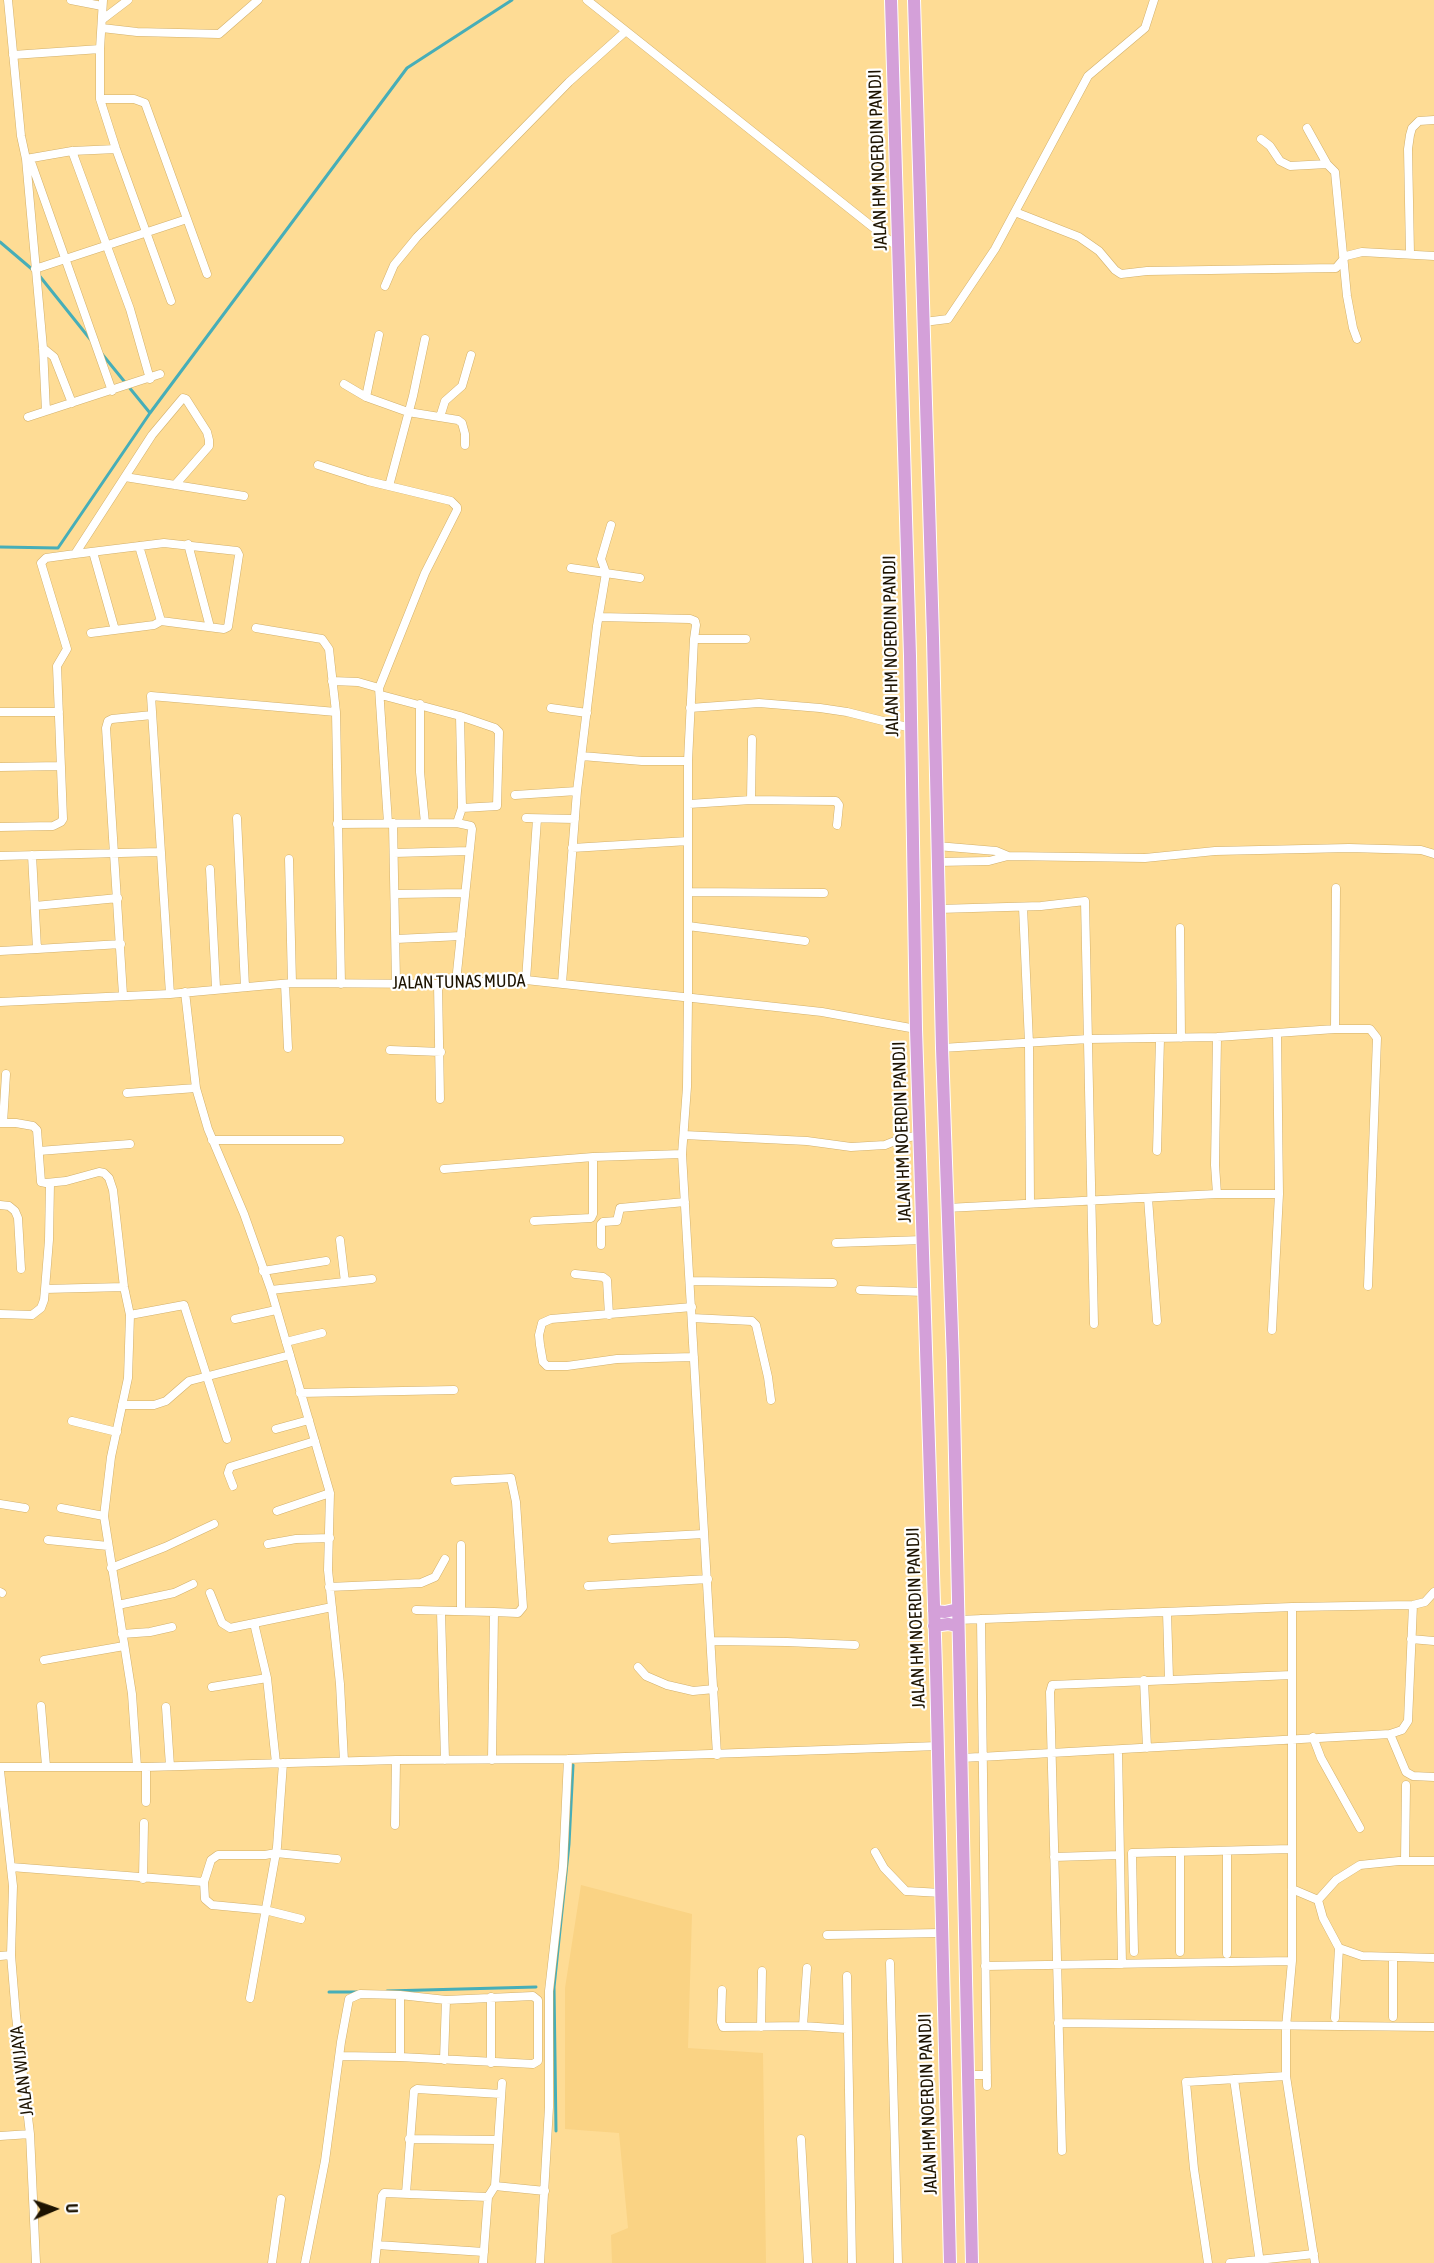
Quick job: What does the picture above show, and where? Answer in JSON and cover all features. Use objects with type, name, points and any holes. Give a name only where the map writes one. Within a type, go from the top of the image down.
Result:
[{"type":"main road","name":"JALAN HM NOERDIN PANDJI","points":[[891,0],[911,728],[916,1029],[938,1746],[950,2263]]},
{"type":"main road","points":[[914,0],[942,1048],[953,1362],[972,2263]]},
{"type":"main road","points":[[934,1611],[945,1612],[958,1618]]},
{"type":"main road","points":[[934,1626],[948,1624],[958,1618]]},
{"type":"street","points":[[8,0],[21,136],[112,391]]},
{"type":"street","points":[[71,0],[102,3],[100,99],[171,301]]},
{"type":"street","points":[[103,19],[128,0]]},
{"type":"street","points":[[102,28],[137,32],[219,34],[258,0]]},
{"type":"street","points":[[587,0],[898,248]]},
{"type":"street","points":[[924,321],[948,319],[995,249],[1088,76],[1145,28],[1154,0]]},
{"type":"street","points":[[385,286],[394,265],[417,237],[569,82],[626,31]]},
{"type":"street","points":[[13,55],[100,49]]},
{"type":"street","points":[[100,99],[134,99],[145,104],[207,274]]},
{"type":"street","points":[[1410,254],[1408,149],[1410,135],[1412,128],[1419,121],[1434,120]]},
{"type":"street","points":[[1307,128],[1327,164],[1335,172],[1351,317],[1357,339]]},
{"type":"street","points":[[1261,140],[1270,146],[1280,161],[1290,166],[1327,164]]},
{"type":"street","points":[[28,159],[72,151],[116,149]]},
{"type":"street","points":[[72,151],[130,309],[150,379]]},
{"type":"street","points":[[28,159],[46,411]]},
{"type":"street","points":[[1015,212],[1079,237],[1099,251],[1121,274],[1147,271],[1336,268],[1344,259],[1362,252],[1434,256]]},
{"type":"street","points":[[36,272],[65,259],[187,219]]},
{"type":"street","points":[[366,396],[379,335]]},
{"type":"street","points":[[388,486],[425,339]]},
{"type":"street","points":[[43,348],[54,357],[72,404]]},
{"type":"street","points":[[440,417],[445,401],[462,386],[471,354]]},
{"type":"street","points":[[28,417],[160,374]]},
{"type":"street","points":[[344,384],[366,396],[408,412],[458,420],[462,423],[465,445]]},
{"type":"street","points":[[75,554],[152,435],[183,398],[186,399],[207,432],[209,446],[175,485]]},
{"type":"street","points":[[318,465],[388,486],[451,501],[456,504],[457,510],[425,573],[380,692],[394,853],[396,983]]},
{"type":"street","points":[[125,477],[244,496]]},
{"type":"street","points":[[562,983],[577,791],[598,617],[606,573],[601,559],[611,525]]},
{"type":"street","points":[[0,827],[52,826],[63,819],[57,666],[67,649],[41,562],[46,558],[164,543],[237,551],[239,555],[228,627],[224,629],[161,621],[154,626],[91,633]]},
{"type":"street","points":[[188,544],[210,627]]},
{"type":"street","points":[[140,546],[161,621]]},
{"type":"street","points":[[93,552],[116,630]]},
{"type":"street","points":[[571,568],[640,578]]},
{"type":"street","points":[[598,617],[693,620],[696,625],[688,760],[687,1087],[682,1154],[717,1755]]},
{"type":"street","points":[[256,628],[322,639],[329,649],[336,712],[341,984]]},
{"type":"street","points":[[694,639],[746,639]]},
{"type":"street","points":[[333,681],[358,682],[380,692],[495,728],[499,732],[497,806],[462,808]]},
{"type":"street","points":[[170,994],[151,696],[336,712]]},
{"type":"street","points":[[690,708],[759,703],[820,708],[847,712],[911,728]]},
{"type":"street","points":[[420,704],[420,772],[425,823]]},
{"type":"street","points":[[551,708],[587,713]]},
{"type":"street","points":[[0,712],[59,712]]},
{"type":"street","points":[[123,995],[107,724],[112,718],[152,715]]},
{"type":"street","points":[[457,823],[462,808],[460,716]]},
{"type":"street","points":[[751,800],[752,739]]},
{"type":"street","points":[[582,756],[642,761],[688,760]]},
{"type":"street","points":[[0,767],[61,766]]},
{"type":"street","points":[[516,795],[577,791]]},
{"type":"street","points":[[689,804],[751,800],[836,801],[839,805],[837,825]]},
{"type":"street","points":[[237,818],[245,987]]},
{"type":"street","points":[[526,818],[574,819]]},
{"type":"street","points":[[526,980],[537,819]]},
{"type":"street","points":[[338,824],[457,823],[471,826],[456,982]]},
{"type":"street","points":[[572,848],[688,841]]},
{"type":"street","points":[[937,846],[996,851],[1008,856]]},
{"type":"street","points":[[937,862],[989,861],[1008,856],[1145,858],[1215,851],[1349,848],[1421,850],[1434,854]]},
{"type":"street","points":[[394,853],[469,851]]},
{"type":"street","points":[[0,856],[160,852]]},
{"type":"street","points":[[32,855],[37,949]]},
{"type":"street","points":[[288,1048],[289,859]]},
{"type":"street","points":[[210,868],[216,988]]},
{"type":"street","points":[[1335,1029],[1336,888]]},
{"type":"street","points":[[688,892],[824,893]]},
{"type":"street","points":[[395,894],[465,893]]},
{"type":"street","points":[[35,906],[118,898]]},
{"type":"street","points":[[939,909],[1023,907],[1085,902],[1094,1324]]},
{"type":"street","points":[[1023,907],[1029,1042],[1030,1203]]},
{"type":"street","points":[[688,926],[805,941]]},
{"type":"street","points":[[1180,928],[1181,1038]]},
{"type":"street","points":[[396,939],[461,936]]},
{"type":"street","points":[[0,951],[121,944]]},
{"type":"street","name":"JALAN TUNAS MUDA","points":[[0,1002],[170,994],[216,988],[289,984],[438,984],[526,980],[822,1012],[916,1029]]},
{"type":"street","points":[[438,984],[441,1100]]},
{"type":"street","points":[[185,992],[196,1088],[212,1140],[244,1214],[271,1290],[330,1493],[329,1587],[340,1684],[344,1761]]},
{"type":"street","points":[[942,1048],[1088,1039],[1217,1037],[1335,1029],[1370,1029],[1377,1038],[1368,1286]]},
{"type":"street","points":[[1272,1330],[1278,1194],[1277,1034]]},
{"type":"street","points":[[1217,1037],[1215,1165],[1217,1194]]},
{"type":"street","points":[[1157,1151],[1160,1039]]},
{"type":"street","points":[[390,1050],[441,1052]]},
{"type":"street","points":[[6,1074],[2,1123],[33,1126],[37,1130],[40,1179],[43,1183],[99,1172],[110,1178],[120,1237],[124,1287],[130,1314],[128,1378],[111,1457],[104,1516],[132,1694],[146,1802]]},
{"type":"street","points":[[127,1093],[196,1088]]},
{"type":"street","points":[[684,1135],[807,1141],[851,1147],[885,1145],[920,1135]]},
{"type":"street","points":[[212,1140],[340,1140]]},
{"type":"street","points":[[39,1151],[130,1144]]},
{"type":"street","points":[[444,1169],[593,1157],[682,1154]]},
{"type":"street","points":[[534,1221],[591,1218],[593,1214],[593,1157]]},
{"type":"street","points":[[0,1314],[32,1315],[41,1308],[44,1300],[49,1240],[50,1183]]},
{"type":"street","points":[[947,1208],[1217,1194],[1278,1194]]},
{"type":"street","points":[[1148,1198],[1157,1321]]},
{"type":"street","points":[[602,1245],[601,1224],[617,1221],[620,1208],[685,1202]]},
{"type":"street","points":[[0,1205],[9,1206],[18,1218],[21,1269]]},
{"type":"street","points":[[340,1240],[345,1282]]},
{"type":"street","points":[[836,1243],[923,1240]]},
{"type":"street","points":[[263,1271],[327,1261]]},
{"type":"street","points":[[575,1274],[603,1276],[607,1280],[609,1315]]},
{"type":"street","points":[[271,1290],[372,1279]]},
{"type":"street","points":[[690,1281],[833,1283]]},
{"type":"street","points":[[45,1288],[124,1287]]},
{"type":"street","points":[[860,1290],[925,1292]]},
{"type":"street","points":[[130,1314],[184,1305],[227,1439]]},
{"type":"street","points":[[692,1307],[551,1319],[542,1323],[539,1335],[544,1364],[547,1366],[567,1366],[617,1359],[694,1357]]},
{"type":"street","points":[[235,1319],[276,1310]]},
{"type":"street","points":[[692,1318],[752,1321],[756,1325],[771,1400]]},
{"type":"street","points":[[286,1342],[322,1333]]},
{"type":"street","points":[[122,1405],[154,1405],[166,1401],[189,1381],[290,1355]]},
{"type":"street","points":[[300,1393],[454,1390]]},
{"type":"street","points":[[276,1429],[309,1420]]},
{"type":"street","points":[[72,1421],[117,1432]]},
{"type":"street","points":[[232,1486],[228,1473],[230,1467],[315,1441]]},
{"type":"street","points":[[416,1610],[518,1612],[523,1607],[513,1480],[508,1478],[455,1481]]},
{"type":"street","points":[[277,1511],[330,1493]]},
{"type":"street","points":[[0,1504],[25,1509]]},
{"type":"street","points":[[61,1508],[104,1516]]},
{"type":"street","points":[[111,1568],[165,1547],[214,1524]]},
{"type":"street","points":[[612,1539],[704,1534]]},
{"type":"street","points":[[268,1544],[296,1539],[330,1538]]},
{"type":"street","points":[[48,1540],[108,1546]]},
{"type":"street","points":[[461,1545],[461,1611]]},
{"type":"street","points":[[329,1587],[421,1583],[435,1577],[446,1559]]},
{"type":"street","points":[[588,1586],[708,1580]]},
{"type":"street","points":[[118,1605],[174,1593],[193,1584]]},
{"type":"street","points":[[210,1593],[224,1626],[239,1628],[332,1607]]},
{"type":"street","points":[[958,1618],[1413,1605],[1425,1602],[1433,1594]]},
{"type":"street","points":[[962,1758],[1390,1734],[1402,1730],[1408,1721],[1413,1605]]},
{"type":"street","points":[[1230,2263],[1314,2259],[1286,2076],[1286,2027],[1292,1961],[1292,1607]]},
{"type":"street","points":[[441,1612],[445,1760]]},
{"type":"street","points":[[492,1760],[494,1612]]},
{"type":"street","points":[[1167,1612],[1169,1679]]},
{"type":"street","points":[[981,1619],[987,2086]]},
{"type":"street","points":[[250,1998],[276,1853],[279,1763],[267,1678],[254,1623]]},
{"type":"street","points":[[122,1634],[150,1632],[172,1627]]},
{"type":"street","points":[[1412,1639],[1434,1641]]},
{"type":"street","points":[[712,1641],[855,1645]]},
{"type":"street","points":[[44,1660],[124,1646]]},
{"type":"street","points":[[638,1667],[646,1676],[667,1685],[693,1691],[714,1689]]},
{"type":"street","points":[[1062,2151],[1050,1692],[1052,1685],[1292,1675]]},
{"type":"street","points":[[213,1687],[267,1678]]},
{"type":"street","points":[[1144,1680],[1147,1748]]},
{"type":"street","points":[[41,1706],[46,1766]]},
{"type":"street","points":[[166,1707],[170,1766]]},
{"type":"street","points":[[1390,1734],[1406,1772],[1413,1776],[1434,1777]]},
{"type":"street","points":[[1313,1737],[1321,1758],[1360,1828]]},
{"type":"street","points":[[0,1769],[46,1766],[141,1767],[396,1760],[568,1759],[938,1746]]},
{"type":"street","points":[[1118,1750],[1122,1964]]},
{"type":"street","points":[[540,2263],[549,2106],[549,1991],[562,1866],[568,1759]]},
{"type":"street","points":[[395,1825],[396,1760]]},
{"type":"street","name":"JALAN WIJAYA","points":[[0,1769],[13,1886],[11,1955],[30,2134],[36,2263]]},
{"type":"street","points":[[1405,1861],[1406,1785]]},
{"type":"street","points":[[143,1879],[144,1823]]},
{"type":"street","points":[[1134,1952],[1132,1853],[1291,1849]]},
{"type":"street","points":[[1227,1851],[1227,1954]]},
{"type":"street","points":[[875,1852],[884,1868],[906,1891],[941,1893]]},
{"type":"street","points":[[1180,1852],[1180,1952]]},
{"type":"street","points":[[301,1919],[265,1910],[212,1905],[205,1899],[204,1882],[211,1860],[218,1855],[276,1853],[337,1859]]},
{"type":"street","points":[[1054,1857],[1120,1855]]},
{"type":"street","points":[[1318,1900],[1336,1880],[1360,1865],[1434,1861]]},
{"type":"street","points":[[11,1867],[204,1882]]},
{"type":"street","points":[[1292,1889],[1318,1900]]},
{"type":"street","points":[[1318,1900],[1323,1918],[1339,1948],[1335,2018]]},
{"type":"street","points":[[827,1935],[941,1933]]},
{"type":"street","points":[[1339,1948],[1362,1956],[1434,1958]]},
{"type":"street","points":[[0,1956],[11,1955]]},
{"type":"street","points":[[1392,1957],[1393,2017]]},
{"type":"street","points":[[985,1966],[1292,1961]]},
{"type":"street","points":[[890,1963],[898,2263]]},
{"type":"street","points":[[803,2026],[807,1968]]},
{"type":"street","points":[[761,2027],[762,1971]]},
{"type":"street","points":[[847,1976],[852,2263]]},
{"type":"street","points":[[722,1990],[722,2026],[803,2026],[847,2029]]},
{"type":"street","points":[[306,2262],[325,2161],[340,2056],[349,1999],[355,1994],[360,1994],[446,2000],[533,1996],[538,2000],[536,2062],[532,2064],[340,2056]]},
{"type":"street","points":[[400,1995],[400,2057]]},
{"type":"street","points":[[491,1997],[491,2063]]},
{"type":"street","points":[[444,2060],[446,2000]]},
{"type":"street","points":[[1058,2024],[1434,2027]]},
{"type":"street","points":[[968,2075],[987,2075]]},
{"type":"street","points":[[1208,2263],[1194,2169],[1185,2084],[1188,2080],[1286,2076]]},
{"type":"street","points":[[1234,2079],[1260,2261]]},
{"type":"street","points":[[483,2263],[488,2197],[495,2186],[502,2083]]},
{"type":"street","points":[[406,2193],[412,2096],[417,2090],[501,2094]]},
{"type":"street","points":[[0,2136],[30,2134]]},
{"type":"street","points":[[409,2139],[498,2140]]},
{"type":"street","points":[[801,2139],[807,2263]]},
{"type":"street","points":[[495,2186],[545,2192]]},
{"type":"street","points":[[375,2263],[382,2196],[385,2193],[488,2197]]},
{"type":"street","points":[[272,2263],[281,2199]]},
{"type":"street","points":[[377,2245],[484,2252]]},
{"type":"shaded area","points":[[581,1885],[692,1914],[688,2048],[763,2053],[766,2263],[612,2263],[611,2235],[628,2228],[619,2133],[565,2129],[565,1988]]},
{"type":"waterway","points":[[0,547],[58,548],[150,413],[407,68],[512,0]]},
{"type":"waterway","points":[[0,242],[33,270]]},
{"type":"waterway","points":[[38,274],[90,339]]},
{"type":"waterway","points":[[102,354],[150,413]]},
{"type":"waterway","points":[[556,2131],[554,1987],[569,1844],[573,1765]]},
{"type":"waterway","points":[[387,1991],[536,1987]]},
{"type":"waterway","points":[[329,1992],[360,1992]]}]
